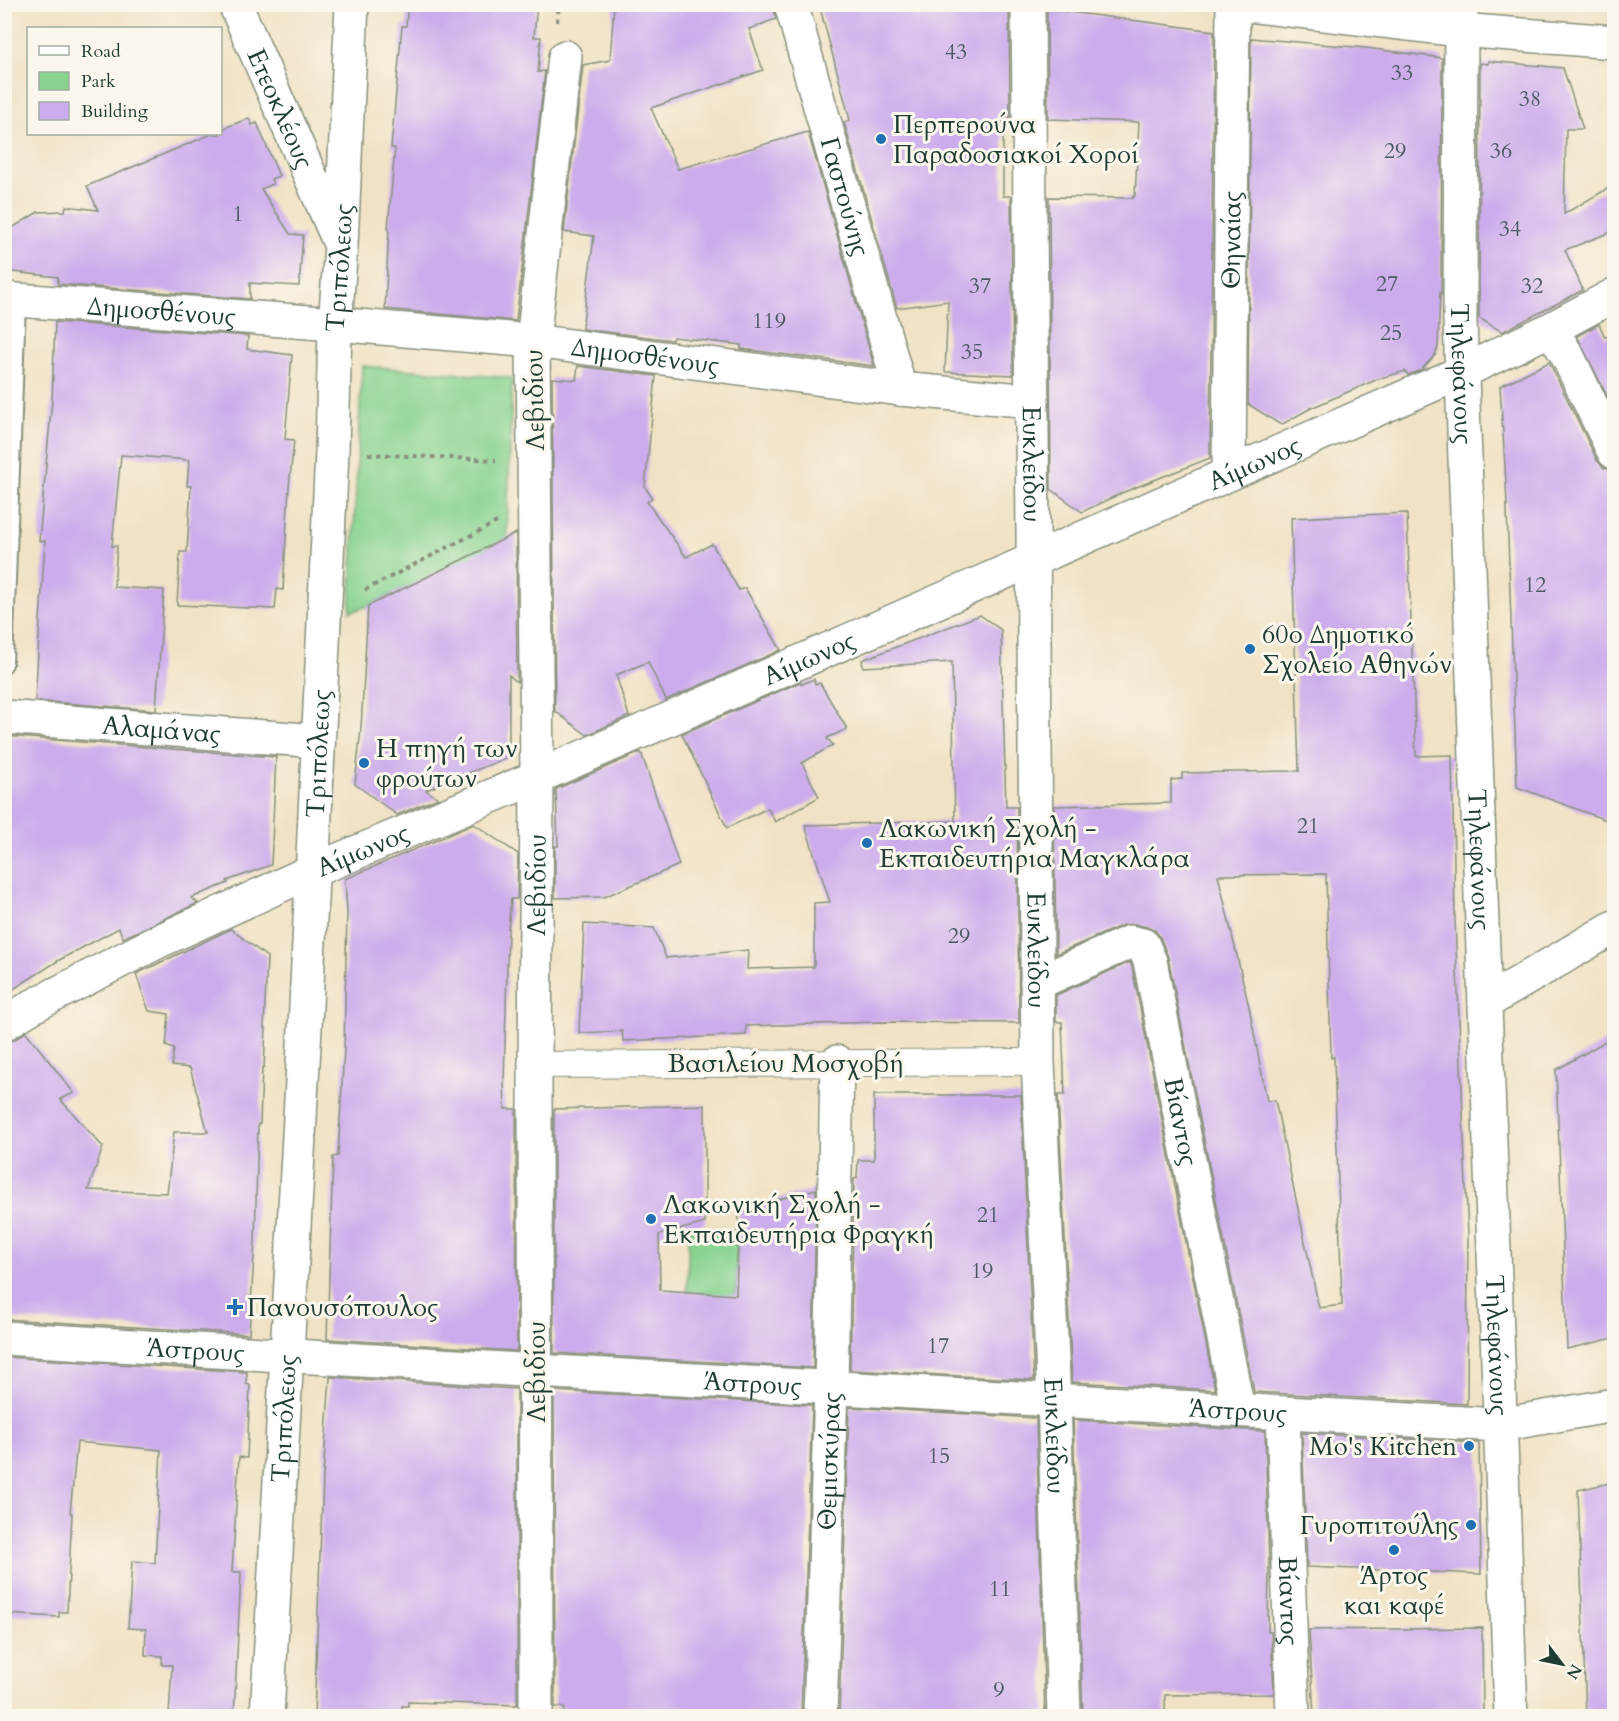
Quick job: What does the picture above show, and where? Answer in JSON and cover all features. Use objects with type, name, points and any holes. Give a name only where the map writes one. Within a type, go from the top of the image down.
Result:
[{"type":"street","name":"Ετεοκλέους","points":[[235,4],[341,246]]},
{"type":"street","name":"Τριπόλεως","points":[[267,1716],[312,871],[332,452],[335,324],[341,246],[352,4]]},
{"type":"street","name":"Γαστούνης","points":[[791,4],[900,389]]},
{"type":"street","name":"Ευκλείδου","points":[[1028,4],[1038,1062],[1054,1400],[1064,1716]]},
{"type":"street","name":"Θηναίας","points":[[1229,474],[1233,4]]},
{"type":"street","points":[[1239,4],[1460,17],[1614,42]]},
{"type":"street","name":"Τηλεφάνους","points":[[1460,17],[1460,321],[1511,1716]]},
{"type":"street","name":"Λεβιδίου","points":[[536,1716],[537,777],[533,341],[565,57]]},
{"type":"street","name":"Αίμωνος","points":[[4,1024],[33,1006],[157,942],[312,871],[537,777],[1462,372],[1551,329],[1614,295]]},
{"type":"street","name":"Δημοσθένους","points":[[10,300],[533,341],[900,389],[1032,401]]},
{"type":"street","points":[[1551,329],[1567,355],[1614,452]]},
{"type":"street","name":"Αλαμάνας","points":[[4,717],[318,741]]},
{"type":"street","points":[[1485,1003],[1614,927]]},
{"type":"street","name":"Βίαντος","points":[[1037,983],[1130,942],[1143,945],[1150,961],[1238,1410]]},
{"type":"street","name":"Θεμισκύρας","points":[[820,1716],[831,1388],[837,1062]]},
{"type":"street","name":"Βασιλείου Μοσχοβή","points":[[535,1065],[1038,1062]]},
{"type":"street","name":"Άστρους","points":[[4,1338],[536,1371],[1500,1425],[1614,1405]]},
{"type":"street","name":"Βίαντος","points":[[1283,1413],[1293,1716]]},
{"type":"lane","points":[[4,663],[10,300]]},
{"type":"path","points":[[332,452],[535,462]]},
{"type":"path","points":[[324,611],[535,503]]},
{"type":"green space","points":[[362,366],[512,378],[507,539],[368,606],[350,612]]},
{"type":"green space","points":[[689,1229],[738,1230],[734,1350],[685,1349]]},
{"type":"building","points":[[408,4],[537,4],[534,37],[541,37],[538,72],[545,71],[516,321],[385,309],[388,228],[395,148],[391,148],[402,26],[406,26]]},
{"type":"building","points":[[614,4],[773,4],[776,19],[749,29],[763,70],[651,108],[678,169],[808,132],[874,366],[741,349],[741,345],[673,337],[672,340],[582,329],[594,236],[564,232],[583,65],[610,60]]},
{"type":"building","points":[[819,4],[1009,4],[1010,118],[1003,117],[1003,196],[1011,196],[1013,375],[945,372],[948,301],[897,308],[844,122],[850,120]]},
{"type":"building","points":[[1047,9],[1214,31],[1210,458],[1124,492],[1082,512],[1051,489],[1049,197],[1133,198],[1135,196],[1139,122],[1048,119]]},
{"type":"building","points":[[1251,38],[1366,48],[1442,58],[1441,294],[1438,347],[1435,355],[1421,370],[1408,375],[1405,371],[1378,379],[1311,408],[1281,425],[1248,404]]},
{"type":"building","points":[[1488,61],[1563,68],[1583,129],[1566,129],[1564,214],[1614,185],[1614,231],[1565,250],[1583,290],[1502,332],[1479,318],[1480,63],[1488,64]]},
{"type":"building","points":[[249,118],[252,125],[257,123],[279,176],[271,179],[273,184],[261,189],[290,234],[303,235],[299,286],[250,283],[250,299],[58,284],[58,277],[4,271],[4,233],[38,212],[65,211],[66,206],[98,210],[87,186],[210,135],[222,135],[222,129]]},
{"type":"building","points":[[55,322],[248,336],[247,349],[292,355],[285,439],[294,440],[283,590],[277,589],[275,609],[177,605],[180,552],[187,552],[191,486],[187,486],[189,460],[121,455],[112,546],[117,546],[114,587],[164,590],[156,710],[35,701],[45,541],[39,541],[52,400]]},
{"type":"building","points":[[1599,324],[1605,337],[1614,333],[1614,410],[1577,336]]},
{"type":"building","points":[[1549,362],[1597,460],[1604,468],[1614,470],[1614,823],[1517,787],[1506,482],[1500,386]]},
{"type":"building","points":[[578,366],[656,376],[645,487],[652,498],[647,502],[686,557],[712,544],[739,590],[745,588],[781,650],[666,700],[648,662],[616,675],[629,716],[587,735],[555,711],[552,378],[576,380]]},
{"type":"building","points":[[1407,513],[1416,756],[1452,755],[1455,921],[1468,1236],[1467,1404],[1254,1392],[1168,957],[1160,937],[1155,930],[1147,927],[1134,924],[1123,925],[1056,954],[1054,806],[1171,803],[1171,780],[1182,779],[1182,773],[1299,771],[1291,518]],"holes":[[[1326,874],[1331,1058],[1334,1057],[1342,1305],[1319,1308],[1275,1100],[1267,1101],[1249,1007],[1218,875]]]},
{"type":"building","points":[[516,533],[517,682],[509,675],[509,757],[426,790],[438,798],[397,815],[355,784],[361,728],[368,606]]},
{"type":"building","points":[[980,615],[1001,630],[1006,807],[1017,807],[1019,1023],[881,1022],[746,1026],[746,1035],[623,1041],[622,1031],[579,1033],[584,924],[654,928],[666,958],[748,950],[747,969],[814,967],[814,903],[830,902],[805,825],[955,821],[952,662],[863,667],[862,660]]},
{"type":"building","points":[[814,679],[815,684],[820,683],[847,729],[827,738],[833,745],[802,763],[819,797],[775,822],[768,808],[727,828],[682,734],[800,682],[802,684]]},
{"type":"building","points":[[4,736],[276,757],[271,865],[227,881],[228,883],[191,898],[198,903],[123,938],[119,928],[61,959],[4,995]]},
{"type":"building","points":[[641,752],[679,865],[604,897],[555,898],[555,846],[558,846],[556,789]]},
{"type":"building","points":[[474,824],[518,854],[517,899],[511,899],[508,930],[504,1083],[505,1109],[516,1109],[517,1351],[327,1339],[333,1157],[338,1156],[344,1049],[347,911],[345,879]]},
{"type":"building","points":[[231,929],[267,957],[264,1028],[266,1028],[260,1124],[258,1124],[255,1241],[249,1334],[4,1319],[5,1043],[26,1032],[74,1093],[60,1099],[103,1147],[88,1190],[167,1193],[174,1132],[208,1132],[190,1068],[172,1066],[174,1049],[166,1046],[169,1014],[149,1011],[136,974]]},
{"type":"building","points":[[1130,962],[1215,1390],[1072,1382],[1058,1095],[1065,1095],[1062,1022],[1056,1022],[1056,995]]},
{"type":"building","points":[[1614,1036],[1614,1338],[1567,1349],[1556,1070]]},
{"type":"building","points":[[874,1095],[1021,1095],[1034,1380],[850,1370],[854,1179],[857,1178],[858,1160],[874,1160]]},
{"type":"building","points":[[705,1105],[705,1223],[659,1235],[660,1290],[736,1295],[739,1210],[816,1189],[813,1368],[554,1353],[554,1109]]},
{"type":"building","points":[[4,1357],[247,1372],[246,1384],[250,1385],[247,1458],[239,1457],[232,1572],[241,1572],[234,1716],[169,1716],[172,1665],[162,1665],[162,1656],[145,1655],[146,1629],[128,1628],[132,1561],[155,1563],[161,1450],[77,1442],[70,1513],[72,1513],[67,1612],[59,1612],[59,1617],[4,1614]]},
{"type":"building","points":[[330,1377],[517,1389],[517,1705],[408,1702],[408,1706],[402,1706],[402,1712],[393,1712],[393,1716],[314,1716],[323,1476]]},
{"type":"building","points":[[554,1391],[812,1405],[801,1716],[565,1716],[564,1707],[555,1707]]},
{"type":"building","points":[[849,1407],[1036,1418],[1045,1716],[839,1716]]},
{"type":"building","points":[[1073,1420],[1265,1431],[1269,1566],[1268,1631],[1271,1631],[1274,1694],[1165,1695],[1165,1716],[1083,1716]]},
{"type":"building","points":[[1302,1433],[1479,1443],[1481,1574],[1307,1567]]},
{"type":"building","points":[[1614,1482],[1614,1716],[1586,1716],[1578,1490]]},
{"type":"building","points":[[1482,1628],[1483,1716],[1314,1716],[1309,1630]]},
{"type":"place","name":"Περπερούνα Παραδοσιακοί Χοροί","points":[[881,139]]},
{"type":"place","name":"60ο Δημοτικό Σχολείο Αθηνών","points":[[1250,649]]},
{"type":"place","name":"Η πηγή των φρούτων","points":[[364,763]]},
{"type":"place","name":"Λακωνική Σχολή - Εκπαιδευτήρια Μαγκλάρα","points":[[867,843]]},
{"type":"place","name":"Λακωνική Σχολή - Εκπαιδευτήρια Φραγκή","points":[[651,1219]]},
{"type":"place","name":"Πανουσόπουλος","points":[[235,1307]]},
{"type":"place","name":"Mo's Kitchen","points":[[1469,1446]]},
{"type":"place","name":"Γυροπιτούλης","points":[[1471,1525]]},
{"type":"place","name":"Άρτος και καφέ","points":[[1394,1550]]}]
